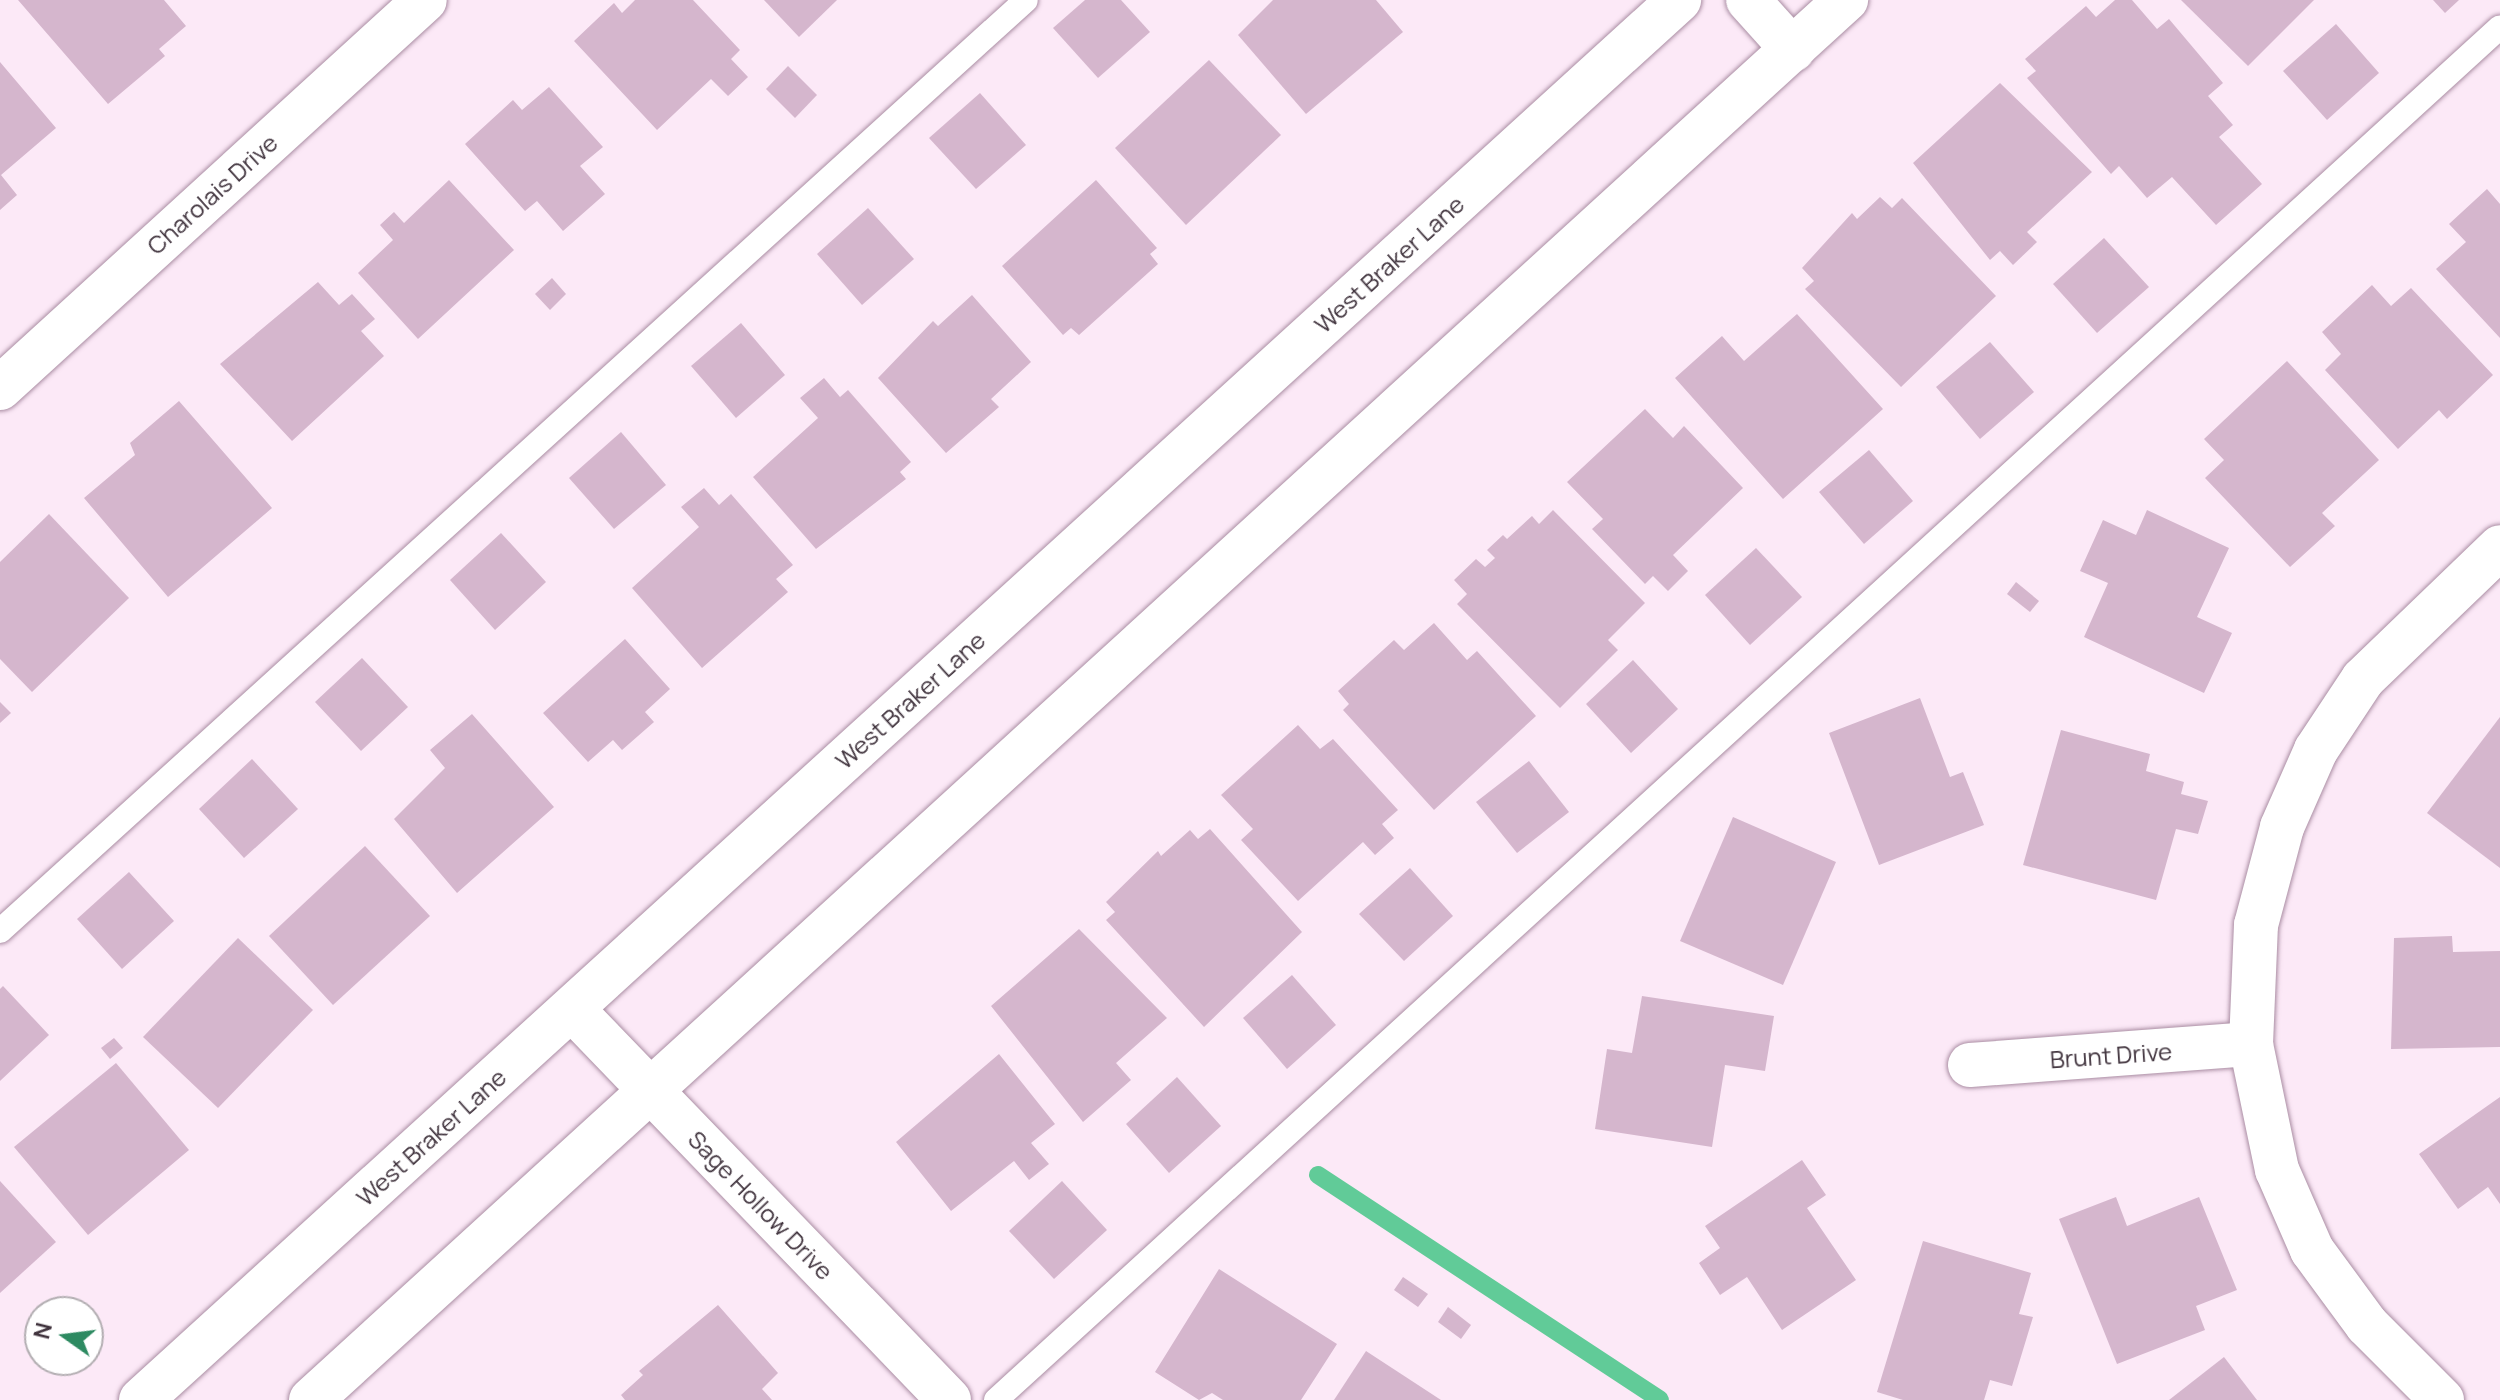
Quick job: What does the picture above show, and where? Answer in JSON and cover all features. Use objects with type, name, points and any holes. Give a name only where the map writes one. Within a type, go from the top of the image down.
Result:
[{"type":"main road","name":"Charolais Drive","points":[[0,388],[425,0]]},
{"type":"main road","name":"West Braker Lane","points":[[141,1400],[1679,0]]},
{"type":"main road","points":[[1748,0],[1793,50]]},
{"type":"main road","points":[[311,1400],[1846,0]]},
{"type":"main road","points":[[2442,1400],[2367,1325],[2312,1250],[2277,1170],[2251,1044],[2256,925],[2282,827],[2316,750],[2363,679],[2500,547]]},
{"type":"main road","name":"Sage Hollow Drive","points":[[572,1009],[949,1400]]},
{"type":"main road","name":"Brunt Drive","points":[[1970,1065],[2251,1044]]},
{"type":"lane","points":[[0,931],[1026,0]]},
{"type":"lane","points":[[996,1400],[2500,27]]},
{"type":"building","points":[[18,0],[164,0],[186,26],[159,49],[165,56],[108,104]]},
{"type":"building","points":[[635,0],[693,0],[740,50],[731,59],[748,77],[728,96],[711,79],[657,130],[574,41],[614,3],[622,13]]},
{"type":"building","points":[[764,0],[837,0],[799,37]]},
{"type":"building","points":[[1085,0],[1121,0],[1150,32],[1098,78],[1053,28]]},
{"type":"building","points":[[1273,0],[1376,0],[1403,32],[1306,114],[1238,35]]},
{"type":"building","points":[[2115,0],[2132,0],[2157,29],[2169,19],[2223,83],[2208,96],[2233,125],[2219,137],[2262,184],[2216,225],[2172,177],[2147,198],[2119,166],[2111,174],[2027,78],[2036,71],[2025,59],[2086,6],[2096,17]]},
{"type":"building","points":[[2181,0],[2314,0],[2248,66]]},
{"type":"building","points":[[2433,0],[2459,0],[2445,13]]},
{"type":"building","points":[[2336,24],[2379,73],[2327,120],[2283,71]]},
{"type":"building","points":[[1209,60],[1281,135],[1186,225],[1115,148]]},
{"type":"building","points":[[0,62],[56,128],[1,175],[17,195],[0,210]]},
{"type":"building","points":[[788,66],[817,95],[795,118],[766,89]]},
{"type":"building","points":[[2000,83],[2092,172],[2027,232],[2037,242],[2013,265],[2000,251],[1990,260],[1913,163]]},
{"type":"building","points":[[549,87],[603,147],[580,166],[605,194],[563,231],[537,201],[525,211],[465,144],[513,100],[522,110]]},
{"type":"building","points":[[980,93],[1026,145],[976,189],[929,138]]},
{"type":"building","points":[[449,180],[514,250],[418,339],[358,273],[393,240],[380,225],[394,212],[404,223]]},
{"type":"building","points":[[1096,180],[1157,248],[1150,254],[1158,264],[1079,335],[1071,328],[1063,335],[1002,266]]},
{"type":"building","points":[[2487,189],[2500,204],[2500,338],[2436,269],[2466,242],[2449,224]]},
{"type":"building","points":[[1880,197],[1892,208],[1902,198],[1996,296],[1901,387],[1805,289],[1814,281],[1802,268],[1852,213],[1857,219]]},
{"type":"building","points":[[868,208],[914,259],[862,305],[817,254]]},
{"type":"building","points":[[2104,238],[2149,287],[2097,333],[2053,284]]},
{"type":"building","points":[[552,278],[566,294],[550,310],[535,294]]},
{"type":"building","points":[[318,282],[339,305],[352,294],[375,319],[361,331],[384,356],[292,441],[220,364]]},
{"type":"building","points":[[2372,285],[2391,306],[2411,288],[2493,375],[2447,419],[2439,410],[2398,449],[2325,370],[2341,354],[2322,332]]},
{"type":"building","points":[[972,295],[1031,362],[991,399],[999,407],[946,453],[878,378],[933,321],[938,326]]},
{"type":"building","points":[[1797,314],[1883,409],[1783,499],[1675,378],[1722,336],[1744,361]]},
{"type":"building","points":[[741,323],[785,375],[736,418],[691,366]]},
{"type":"building","points":[[1990,342],[2034,392],[1980,439],[1936,387]]},
{"type":"building","points":[[2287,361],[2379,460],[2322,513],[2335,526],[2290,567],[2205,478],[2224,460],[2204,439]]},
{"type":"building","points":[[824,378],[840,397],[848,390],[911,462],[900,472],[906,479],[816,549],[753,477],[818,418],[800,398]]},
{"type":"building","points":[[179,401],[272,508],[168,597],[84,498],[135,455],[130,443]]},
{"type":"building","points":[[1645,409],[1673,438],[1684,426],[1743,488],[1673,555],[1688,571],[1668,591],[1653,576],[1645,584],[1592,529],[1603,519],[1567,482]]},
{"type":"building","points":[[621,432],[666,485],[614,529],[569,478]]},
{"type":"building","points":[[1869,450],[1913,501],[1864,544],[1819,492]]},
{"type":"building","points":[[704,488],[719,505],[731,494],[793,565],[776,579],[788,592],[702,668],[632,588],[699,527],[681,507]]},
{"type":"building","points":[[1553,510],[1645,603],[1608,640],[1618,650],[1560,708],[1457,604],[1467,594],[1454,580],[1476,559],[1485,567],[1495,558],[1487,550],[1503,535],[1507,539],[1532,516],[1539,524]]},
{"type":"building","points":[[2147,510],[2229,548],[2197,617],[2232,633],[2204,693],[2084,637],[2108,583],[2080,571],[2103,520],[2136,535]]},
{"type":"building","points":[[49,514],[129,598],[32,692],[0,659],[0,562]]},
{"type":"building","points":[[501,533],[546,582],[495,630],[450,580]]},
{"type":"building","points":[[1756,548],[1802,597],[1750,645],[1705,595]]},
{"type":"building","points":[[2016,582],[2039,601],[2030,612],[2007,594]]},
{"type":"building","points":[[1434,623],[1467,660],[1477,651],[1536,716],[1434,810],[1343,710],[1349,704],[1338,691],[1394,640],[1404,650]]},
{"type":"building","points":[[625,639],[670,689],[645,712],[654,722],[622,750],[613,740],[588,762],[543,713]]},
{"type":"building","points":[[362,658],[408,707],[361,751],[315,702]]},
{"type":"building","points":[[1633,660],[1678,709],[1631,753],[1586,704]]},
{"type":"building","points":[[1920,698],[1950,777],[1963,772],[1984,825],[1879,865],[1829,733]]},
{"type":"building","points":[[0,702],[11,713],[0,723]]},
{"type":"building","points":[[472,714],[554,807],[457,893],[394,819],[445,768],[430,750]]},
{"type":"building","points":[[2500,717],[2500,868],[2427,813]]},
{"type":"building","points":[[1298,725],[1320,749],[1333,739],[1398,810],[1382,824],[1394,838],[1375,855],[1363,842],[1298,901],[1241,840],[1253,829],[1221,795]]},
{"type":"building","points":[[2061,730],[2150,754],[2146,771],[2184,782],[2181,794],[2208,801],[2198,834],[2176,829],[2156,900],[2023,865]]},
{"type":"building","points":[[252,759],[298,809],[244,858],[199,809]]},
{"type":"building","points":[[1529,761],[1569,812],[1517,853],[1476,802]]},
{"type":"building","points":[[1733,817],[1836,862],[1783,985],[1680,941]]},
{"type":"building","points":[[1210,829],[1302,932],[1204,1027],[1106,920],[1115,912],[1106,902],[1158,851],[1161,856],[1190,830],[1198,839]]},
{"type":"building","points":[[365,846],[430,916],[333,1005],[269,936]]},
{"type":"building","points":[[1410,868],[1453,916],[1404,961],[1359,914]]},
{"type":"building","points":[[129,872],[174,921],[122,969],[77,919]]},
{"type":"building","points":[[1079,929],[1167,1018],[1116,1063],[1131,1080],[1083,1122],[991,1006]]},
{"type":"building","points":[[2452,936],[2453,952],[2500,951],[2500,1047],[2391,1049],[2394,938]]},
{"type":"building","points":[[238,938],[313,1010],[218,1108],[143,1037]]},
{"type":"building","points":[[1292,975],[1336,1025],[1287,1069],[1243,1018]]},
{"type":"building","points":[[3,986],[49,1035],[0,1081],[0,989]]},
{"type":"building","points":[[1642,996],[1774,1016],[1765,1071],[1725,1065],[1712,1147],[1595,1129],[1607,1049],[1632,1053]]},
{"type":"building","points":[[114,1038],[123,1048],[110,1059],[101,1048]]},
{"type":"building","points":[[999,1054],[1055,1124],[1031,1143],[1049,1164],[1029,1180],[1014,1161],[951,1211],[896,1142]]},
{"type":"building","points":[[116,1063],[189,1150],[88,1235],[14,1147]]},
{"type":"building","points":[[1177,1077],[1221,1126],[1169,1173],[1126,1124]]},
{"type":"building","points":[[2500,1097],[2500,1204],[2488,1187],[2458,1209],[2419,1154]]},
{"type":"building","points":[[1802,1160],[1826,1195],[1807,1208],[1856,1280],[1782,1330],[1747,1277],[1720,1295],[1699,1263],[1720,1248],[1705,1226]]},
{"type":"building","points":[[0,1181],[56,1242],[0,1293]]},
{"type":"building","points":[[1062,1181],[1107,1230],[1054,1279],[1009,1231]]},
{"type":"building","points":[[2116,1197],[2127,1226],[2199,1197],[2237,1290],[2196,1306],[2205,1330],[2117,1364],[2059,1219]]},
{"type":"building","points":[[1923,1241],[2031,1273],[2019,1314],[2033,1317],[2012,1386],[1990,1380],[1984,1400],[1903,1400],[1877,1392]]},
{"type":"building","points":[[1219,1269],[1337,1344],[1301,1400],[1223,1400],[1212,1393],[1199,1400],[1155,1372]]},
{"type":"building","points":[[1403,1277],[1428,1294],[1418,1307],[1394,1290]]},
{"type":"building","points":[[718,1305],[778,1373],[762,1389],[772,1400],[625,1400],[621,1395],[643,1375],[639,1371]]},
{"type":"building","points":[[1448,1307],[1471,1325],[1461,1339],[1438,1322]]},
{"type":"building","points":[[1366,1351],[1441,1400],[1334,1400]]},
{"type":"building","points":[[2224,1357],[2257,1400],[2169,1400]]},
{"type":"waterway","points":[[1318,1175],[1660,1400]]}]
